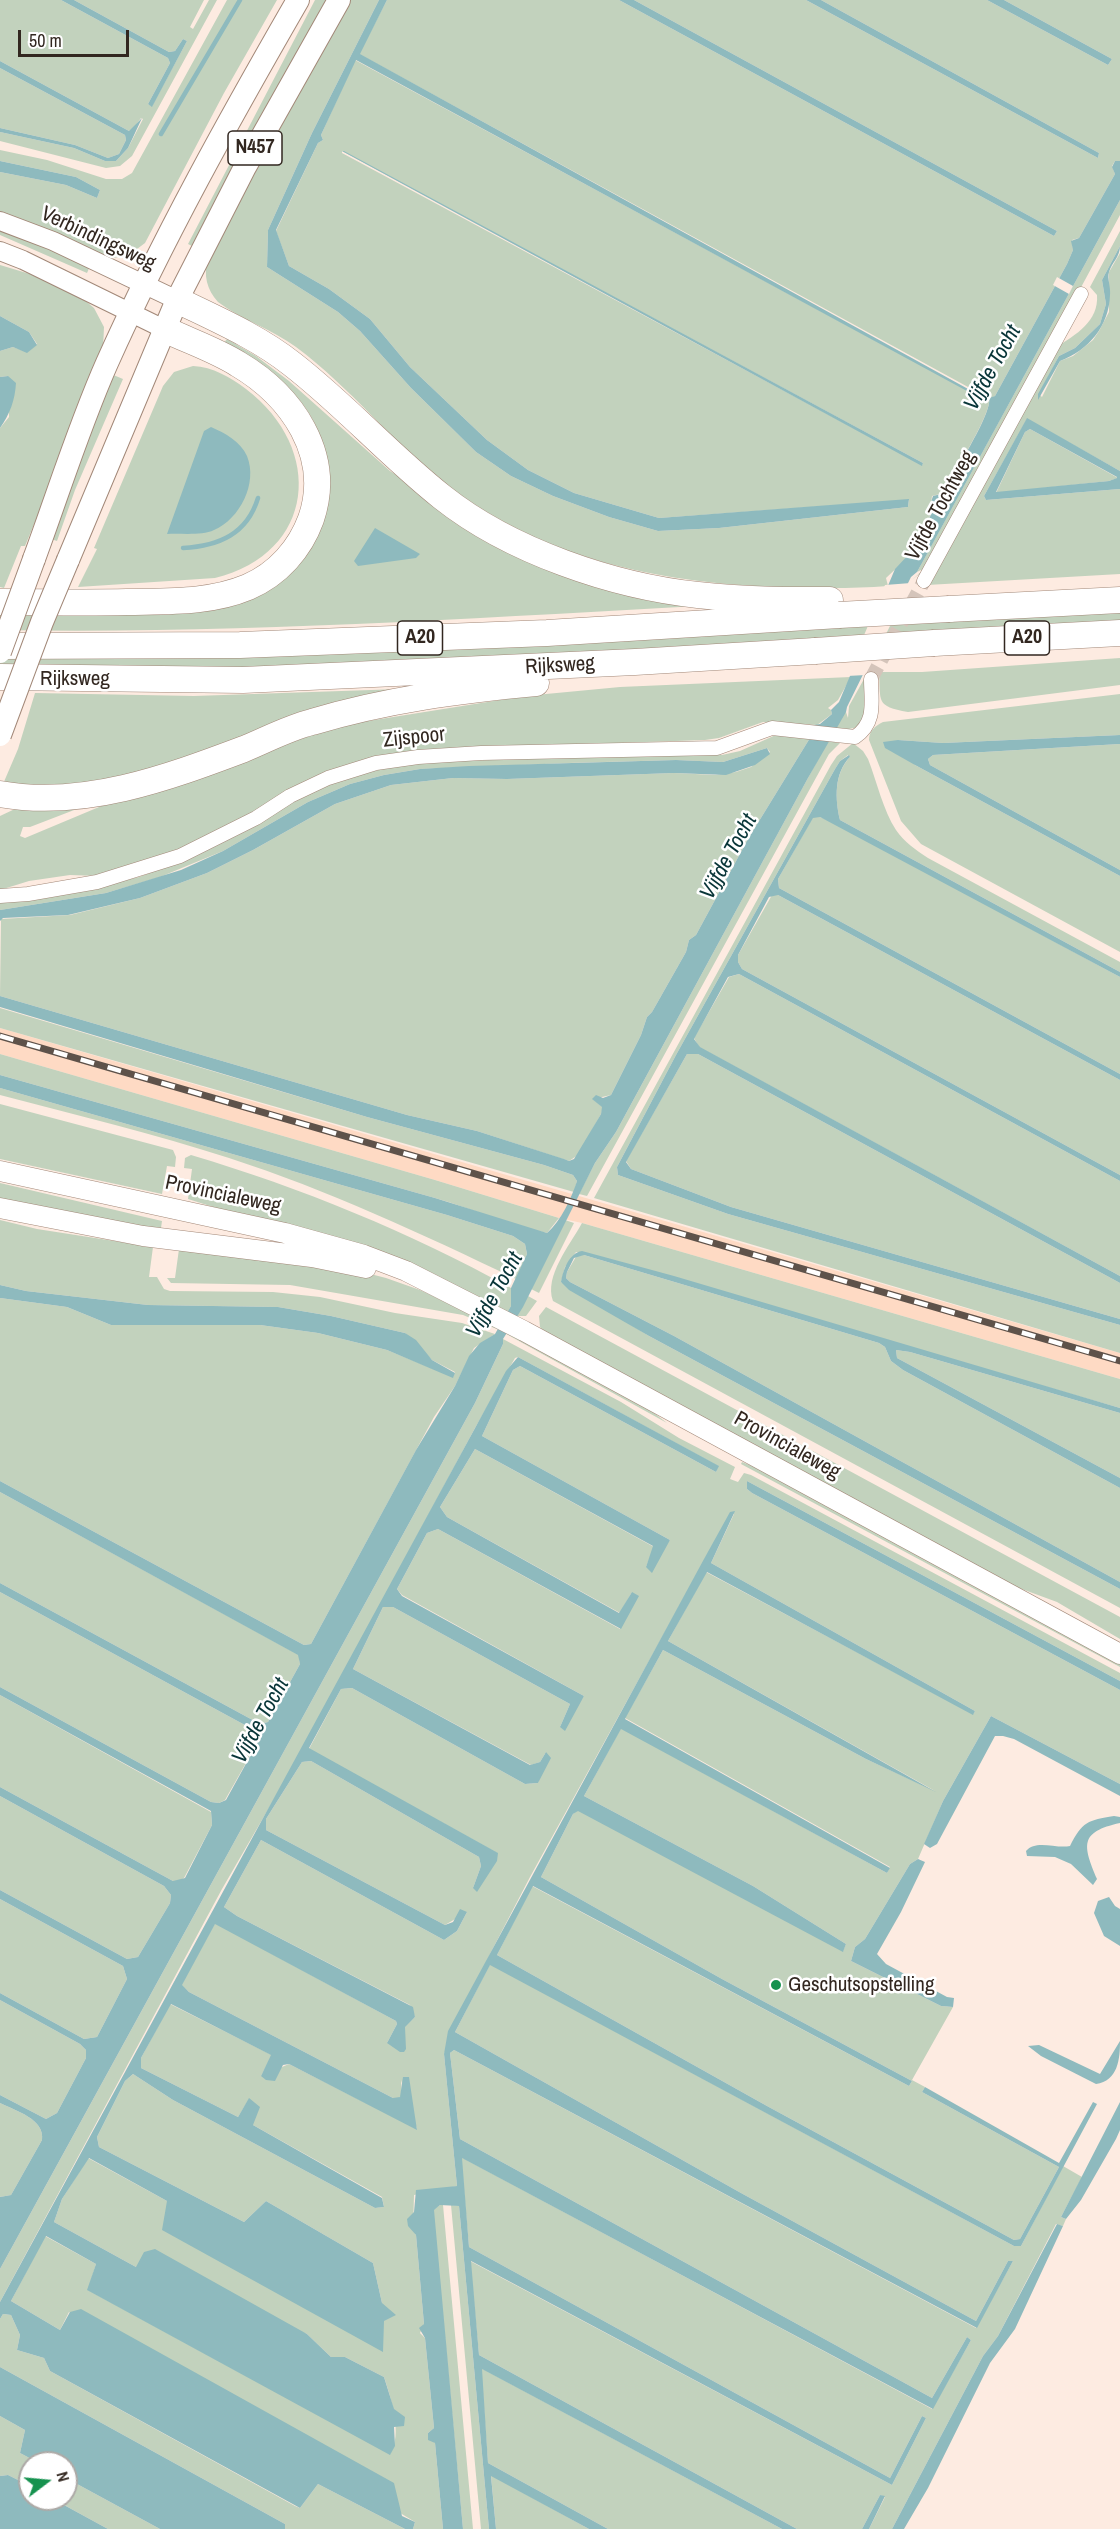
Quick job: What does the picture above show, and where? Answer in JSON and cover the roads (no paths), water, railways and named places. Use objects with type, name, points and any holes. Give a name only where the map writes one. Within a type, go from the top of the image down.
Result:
[{"type":"highway","name":"A20","points":[[177,300],[231,326],[290,362],[442,497],[474,520],[526,546],[582,568],[646,586],[844,608]]},
{"type":"highway","points":[[0,602],[171,602],[212,598],[249,586],[274,571],[293,552],[305,535],[313,512],[318,486],[316,467],[307,435],[294,415],[264,382],[238,363],[164,329]]},
{"type":"highway","name":"Rijksweg","points":[[0,646],[240,645],[547,633],[844,608],[951,603],[991,607],[1120,600]]},
{"type":"highway","name":"Rijksweg","points":[[0,677],[243,680],[635,662],[1120,633]]},
{"type":"highway","name":"A20","points":[[0,794],[57,798],[102,792],[172,776],[309,722],[383,703],[464,690],[608,676],[635,662]]},
{"type":"main road","name":"N457","points":[[0,652],[106,365],[144,284],[225,126],[298,0]]},
{"type":"main road","name":"N457","points":[[0,736],[42,622],[177,300],[245,167],[339,0]]},
{"type":"main road","name":"Provincialeweg","points":[[0,1171],[285,1233],[364,1255],[406,1271],[498,1317],[1120,1654]]},
{"type":"main road","name":"Provincialeweg","points":[[0,1208],[143,1236],[312,1257],[430,1284]]},
{"type":"street","name":"Verbindingsweg","points":[[0,221],[53,242],[177,300]]},
{"type":"street","points":[[0,251],[164,329]]},
{"type":"street","name":"Vijfde Tochtweg","points":[[924,580],[1081,294]]},
{"type":"street","name":"Zijspoor","points":[[0,896],[28,894],[97,882],[180,856],[256,818],[290,796],[328,778],[376,763],[418,757],[481,753],[717,748],[772,728],[855,737],[869,724],[872,716],[871,678]]},
{"type":"water","points":[[61,0],[74,0],[169,52],[175,51],[183,39],[187,41],[152,107],[148,104],[170,63],[168,58]]},
{"type":"water","points":[[379,0],[387,0],[360,54],[979,395],[978,397],[356,60],[321,135],[323,140],[318,143],[276,230],[289,266],[329,289],[370,319],[410,367],[487,440],[528,470],[574,493],[659,518],[909,499],[908,507],[719,528],[658,531],[609,517],[553,496],[511,476],[476,452],[411,388],[360,331],[338,312],[267,267],[268,230],[312,133]]},
{"type":"water","points":[[619,0],[634,0],[1057,231],[1054,236]]},
{"type":"water","points":[[806,0],[821,0],[1099,153],[1098,158]]},
{"type":"water","points":[[987,0],[1004,0],[1112,59],[1108,65]]},
{"type":"water","points":[[0,61],[129,131],[142,118],[128,148],[116,161],[105,161],[74,148],[0,132],[0,128],[75,145],[108,158],[119,154],[126,140],[125,135],[0,68]]},
{"type":"water","points":[[342,151],[923,463],[922,466]]},
{"type":"water","points":[[0,161],[76,177],[100,190],[97,198],[66,185],[0,172]]},
{"type":"water","points":[[1115,161],[1120,161],[1120,200],[927,554],[917,572],[911,577],[846,712],[616,1132],[595,1163],[523,1307],[503,1339],[503,1344],[475,1403],[0,2269],[0,2197],[11,2195],[42,2140],[42,2133],[34,2121],[0,2103],[0,2095],[46,2119],[57,2113],[86,2058],[86,2050],[80,2044],[0,2000],[0,1993],[84,2039],[97,2037],[127,1979],[123,1966],[0,1899],[0,1890],[127,1959],[138,1957],[170,1903],[171,1895],[164,1886],[0,1796],[0,1787],[173,1881],[185,1878],[212,1825],[211,1811],[0,1695],[0,1687],[211,1802],[219,1803],[226,1800],[259,1740],[254,1730],[0,1592],[0,1583],[260,1724],[268,1722],[300,1664],[298,1655],[0,1492],[0,1481],[304,1645],[311,1644],[416,1450],[455,1386],[469,1356],[480,1343],[495,1334],[511,1306],[511,1288],[527,1254],[525,1244],[513,1236],[447,1215],[0,1088],[0,1075],[435,1198],[547,1233],[565,1209],[577,1181],[573,1175],[544,1165],[367,1117],[0,1007],[0,996],[407,1115],[477,1131],[569,1161],[574,1159],[601,1114],[602,1107],[592,1099],[596,1095],[603,1098],[611,1095],[641,1035],[647,1017],[686,952],[689,940],[696,935],[748,839],[810,738],[814,725],[820,724],[832,714],[831,710],[839,702],[895,569],[911,552],[933,511],[931,502],[933,496],[941,494],[970,446],[985,417],[989,398],[995,396],[1067,264],[1073,250],[1071,241],[1079,238],[1115,174],[1112,167]]},
{"type":"water","points":[[1120,246],[1119,253],[1109,272],[1109,306],[1101,327],[1096,336],[1080,350],[1060,361],[1038,400],[1038,394],[1059,356],[1075,348],[1100,324],[1106,304],[1102,280]]},
{"type":"water","points":[[0,316],[29,332],[37,345],[27,353],[13,347],[0,351]]},
{"type":"water","points":[[8,376],[16,383],[11,407],[0,428],[0,377]]},
{"type":"water","points":[[1027,418],[1120,471],[1120,489],[986,500],[984,496]],"holes":[[[1030,429],[1117,477],[1109,481],[996,492],[1025,432]]]},
{"type":"water","points":[[211,427],[237,442],[247,456],[250,477],[244,499],[232,518],[214,530],[197,534],[167,534],[204,431]]},
{"type":"water","points":[[375,528],[420,554],[416,558],[358,566],[354,561]]},
{"type":"water","points":[[1120,735],[1120,744],[933,755],[928,759],[930,765],[1120,870],[1120,876],[915,765],[885,748],[883,742],[898,740],[943,743]]},
{"type":"water","points":[[767,748],[770,754],[755,765],[726,775],[674,773],[507,779],[453,778],[391,785],[335,804],[207,873],[140,898],[68,915],[3,918],[0,921],[0,910],[106,893],[181,870],[223,851],[308,802],[350,784],[384,775],[420,769],[469,766],[676,760],[723,762]]},
{"type":"water","points":[[849,755],[838,778],[837,804],[840,820],[1120,972],[1120,977],[820,817],[813,818],[778,879],[779,888],[1120,1074],[1120,1080],[778,895],[769,897],[738,955],[738,962],[742,969],[1120,1175],[1120,1181],[739,974],[728,977],[694,1039],[700,1047],[1120,1276],[1120,1283],[698,1054],[687,1054],[626,1162],[631,1169],[731,1207],[1120,1319],[1120,1325],[728,1214],[618,1175],[617,1167],[676,1055],[835,769],[840,761]]},
{"type":"water","points":[[582,1251],[1120,1408],[1120,1413],[910,1352],[896,1350],[897,1358],[1120,1478],[1120,1488],[903,1370],[891,1361],[885,1347],[879,1343],[584,1255],[574,1258],[567,1272],[566,1278],[570,1282],[674,1336],[1120,1582],[1120,1589],[649,1336],[569,1290],[561,1282],[563,1272],[570,1259],[577,1252]]},
{"type":"water","points":[[0,1285],[26,1291],[148,1305],[278,1307],[331,1316],[405,1333],[416,1340],[432,1360],[455,1373],[453,1378],[387,1350],[318,1333],[260,1325],[111,1325],[67,1307],[0,1298]]},
{"type":"water","points":[[518,1357],[719,1466],[716,1472],[520,1366],[513,1370],[482,1436],[670,1540],[652,1573],[646,1567],[653,1546],[475,1449],[440,1507],[447,1517],[619,1613],[632,1592],[639,1596],[621,1629],[438,1529],[427,1533],[397,1589],[402,1596],[584,1696],[565,1731],[560,1727],[570,1704],[393,1607],[383,1607],[353,1669],[530,1765],[540,1762],[546,1752],[551,1758],[538,1783],[525,1784],[352,1688],[341,1689],[309,1748],[498,1853],[497,1861],[477,1892],[473,1888],[481,1866],[479,1857],[311,1761],[302,1762],[266,1819],[266,1830],[445,1925],[453,1922],[460,1909],[467,1912],[457,1931],[444,1940],[261,1840],[224,1907],[237,1916],[413,2007],[415,2017],[405,2027],[406,2049],[400,2052],[387,2043],[397,2024],[396,2021],[215,1924],[182,1985],[189,1992],[393,2098],[400,2097],[403,2077],[409,2077],[417,2130],[289,2064],[283,2065],[275,2081],[266,2080],[261,2076],[271,2055],[171,2004],[141,2058],[141,2068],[238,2117],[249,2098],[260,2107],[253,2125],[382,2198],[384,2207],[375,2208],[173,2100],[133,2074],[125,2081],[97,2137],[99,2147],[244,2222],[266,2201],[373,2263],[382,2303],[396,2315],[384,2321],[383,2352],[162,2230],[167,2201],[89,2158],[62,2199],[54,2222],[136,2267],[144,2252],[155,2249],[307,2334],[331,2357],[345,2357],[384,2377],[394,2409],[405,2417],[404,2426],[394,2427],[395,2446],[390,2455],[87,2290],[96,2264],[46,2236],[11,2301],[60,2330],[70,2312],[81,2309],[394,2483],[402,2516],[415,2522],[413,2529],[405,2529],[318,2484],[300,2508],[50,2371],[44,2358],[17,2350],[20,2335],[11,2315],[3,2314],[0,2319],[0,2302],[506,1371]]},
{"type":"water","points":[[747,1481],[1120,1681],[1120,1690],[752,1493],[747,1489]]},
{"type":"water","points":[[735,1511],[711,1563],[975,1711],[973,1715],[707,1572],[668,1641],[936,1792],[866,1759],[663,1650],[625,1719],[890,1868],[887,1873],[621,1729],[584,1796],[753,1886],[846,1944],[843,1952],[578,1811],[573,1814],[541,1877],[722,1979],[912,2081],[909,2086],[533,1886],[497,1955],[767,2106],[1014,2240],[1020,2239],[1059,2167],[922,2092],[925,2087],[1059,2163],[1093,2102],[1097,2104],[1021,2246],[1014,2246],[490,1965],[455,2032],[741,2193],[976,2321],[1008,2261],[1013,2261],[977,2328],[454,2050],[450,2053],[460,2139],[932,2398],[967,2337],[971,2340],[933,2409],[462,2158],[469,2247],[890,2478],[922,2416],[926,2418],[892,2485],[471,2261],[479,2355],[797,2529],[782,2529],[482,2369],[488,2463],[608,2529],[589,2529],[491,2476],[496,2529],[489,2529],[459,2206],[440,2205],[434,2210],[463,2529],[443,2529],[435,2443],[428,2440],[428,2433],[434,2428],[425,2338],[419,2328],[424,2324],[416,2235],[408,2226],[407,2219],[414,2212],[416,2190],[457,2186],[444,2054],[448,2031],[704,1559],[730,1512]]},
{"type":"water","points":[[991,1716],[1120,1784],[1120,1796],[1014,1739],[995,1736],[937,1844],[930,1848],[924,1844],[943,1801]]},
{"type":"water","points":[[1114,1816],[1120,1817],[1120,1823],[1097,1831],[1088,1842],[1087,1849],[1097,1879],[1093,1885],[1071,1864],[1055,1857],[1027,1856],[1026,1851],[1030,1847],[1070,1846],[1082,1827],[1092,1821]]},
{"type":"water","points":[[918,1859],[925,1862],[901,1912],[877,1954],[886,1964],[947,1997],[954,1998],[953,2007],[941,2006],[851,1961],[855,1947],[865,1939],[910,1864]]},
{"type":"water","points":[[1109,1897],[1120,1909],[1120,1946],[1104,1936],[1094,1913],[1098,1901]]},
{"type":"water","points":[[1120,2041],[1118,2062],[1113,2074],[1109,2079],[1096,2084],[1041,2056],[1028,2046],[1039,2045],[1100,2074]]},
{"type":"water","points":[[1120,2102],[1120,2130],[1116,2139],[1081,2200],[1066,2219],[1061,2217]]},
{"type":"water","points":[[1057,2224],[1063,2226],[1015,2329],[990,2363],[928,2488],[904,2529],[892,2529],[983,2356],[998,2336]]},
{"type":"water","points":[[0,2367],[285,2524],[285,2529],[160,2529],[78,2485],[78,2451],[20,2451],[25,2430],[0,2416]]},
{"type":"water","points":[[8,2475],[18,2480],[18,2511],[75,2511],[108,2529],[0,2529],[0,2476]]},
{"type":"water","points":[[880,2495],[885,2496],[869,2529],[862,2529]]},
{"type":"waterway","points":[[161,134],[240,0]]},
{"type":"waterway","points":[[183,548],[220,541],[230,536],[247,521],[258,498]]},
{"type":"tunnel","points":[[871,679],[924,581]]},
{"type":"railway","points":[[0,1036],[1120,1361]]},
{"type":"place","name":"Geschutsopstelling","points":[[776,1985]]},
{"type":"water label","name":"Vijfde Tocht","points":[[993,368]]},
{"type":"water label","name":"Vijfde Tocht","points":[[729,857]]},
{"type":"water label","name":"Vijfde Tocht","points":[[495,1295]]},
{"type":"water label","name":"Vijfde Tocht","points":[[261,1721]]}]
